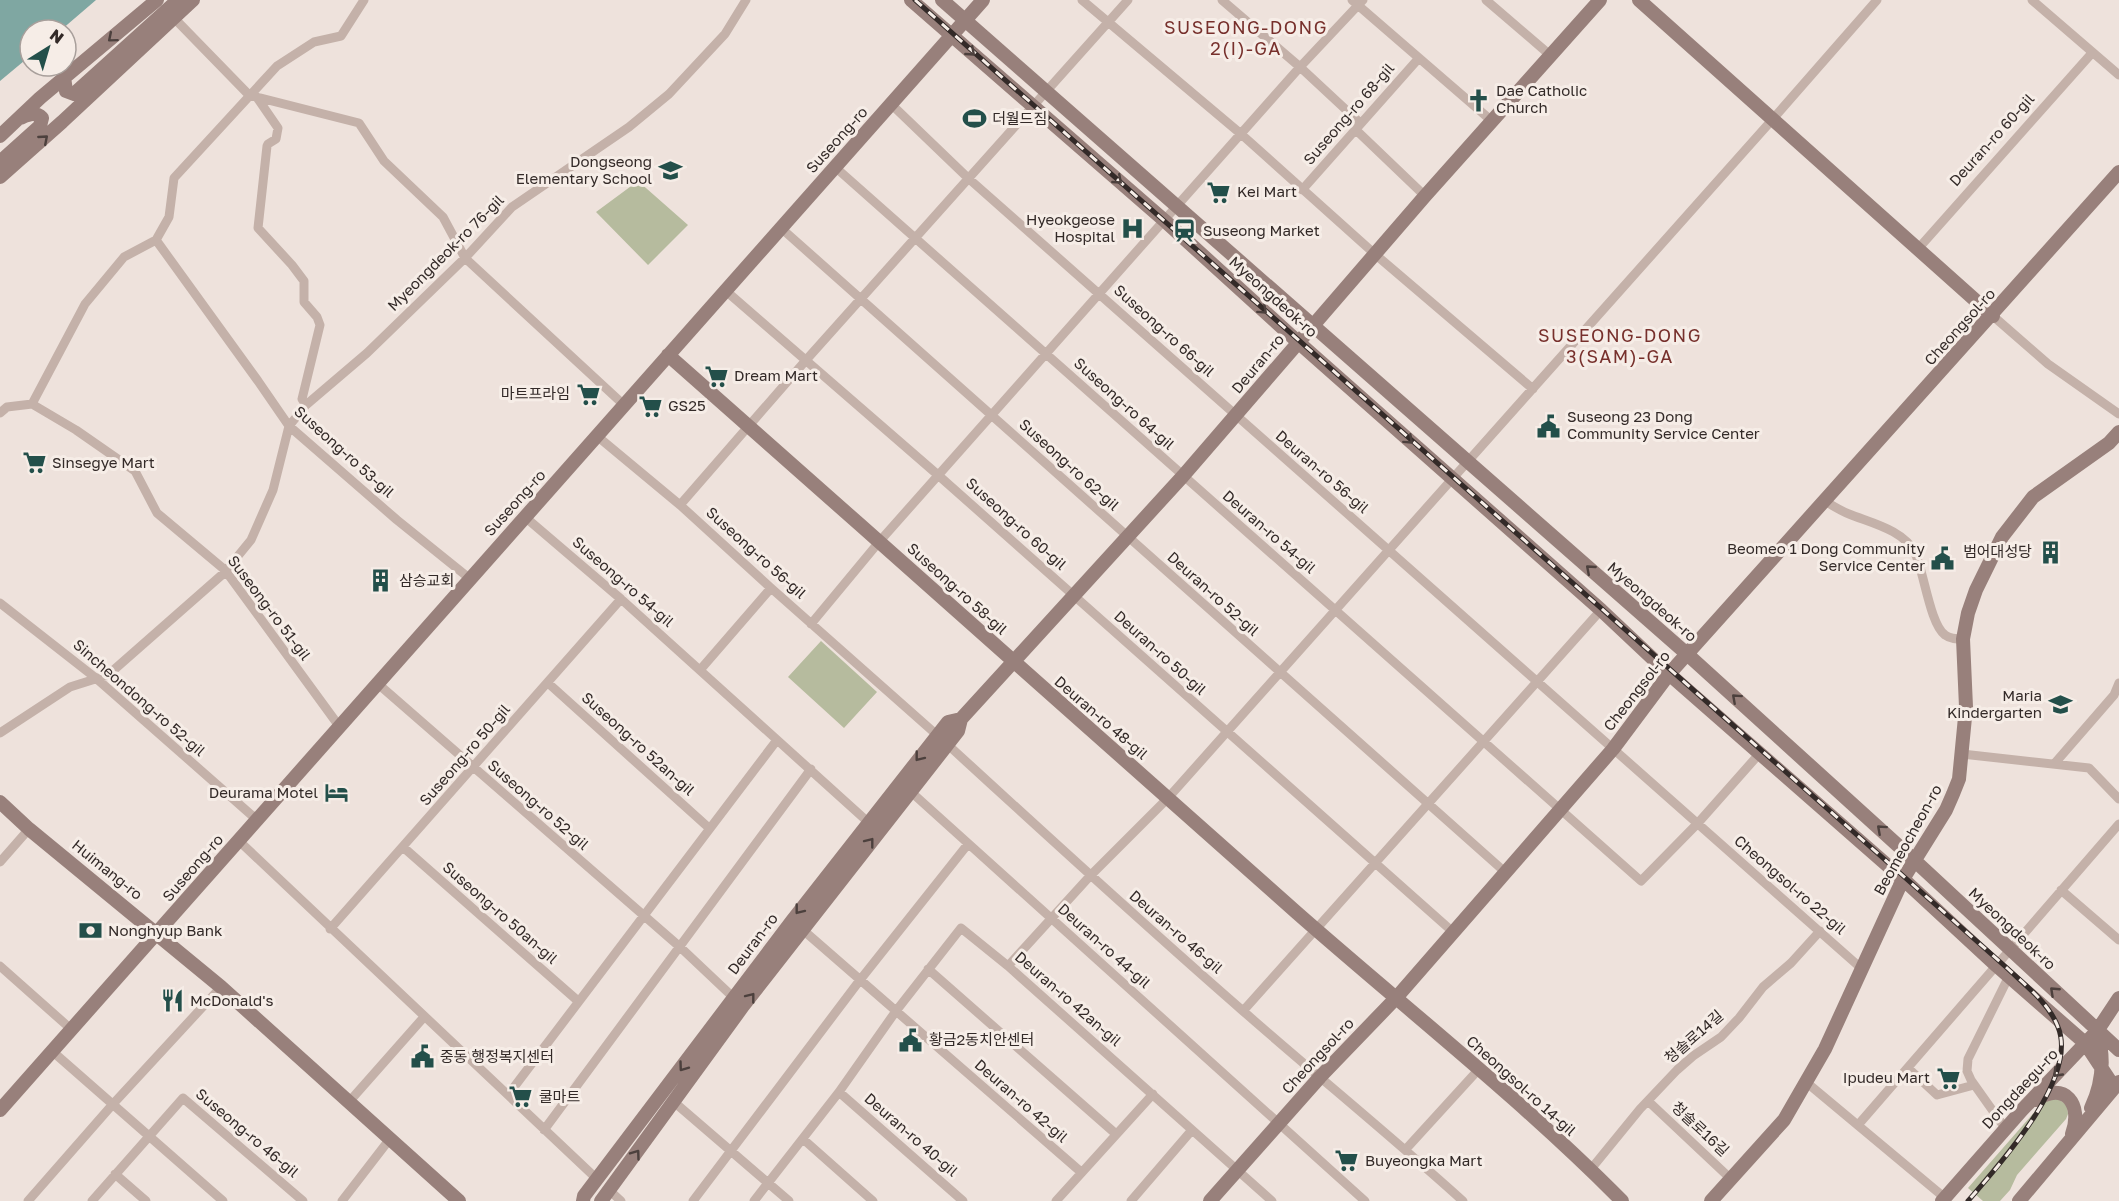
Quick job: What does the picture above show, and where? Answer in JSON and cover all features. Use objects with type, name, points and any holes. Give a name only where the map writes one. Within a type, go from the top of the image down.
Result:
[{"type":"main road","points":[[78,65],[157,0]]},
{"type":"main road","points":[[64,78],[66,92],[74,94],[177,0]]},
{"type":"main road","points":[[0,177],[175,19],[193,0]]},
{"type":"main road","name":"Myeongdeok-ro","points":[[911,0],[1166,221],[1669,674],[1903,879],[2085,1043],[2102,1067],[2118,1084]]},
{"type":"main road","name":"Myeongdeok-ro","points":[[942,0],[1687,654],[2119,1049]]},
{"type":"main road","name":"Suseong-ro","points":[[0,1110],[983,0]]},
{"type":"main road","name":"Deuran-ro","points":[[605,1196],[743,1006],[910,791],[942,739],[948,722],[961,719],[1183,476],[1425,196],[1599,0]]},
{"type":"main road","points":[[1639,0],[1917,250],[1993,315]]},
{"type":"main road","points":[[0,136],[63,78]]},
{"type":"main road","points":[[0,162],[40,126],[42,118],[38,114],[31,114],[20,118]]},
{"type":"main road","name":"Cheongsol-ro","points":[[1210,1201],[1277,1123],[1396,998],[1613,749],[1669,674],[2119,172]]},
{"type":"main road","name":"Suseong-ro 58-gil","points":[[668,355],[1012,662]]},
{"type":"main road","name":"Beomeocheon-ro","points":[[1711,1201],[1784,1120],[1825,1049],[1903,879],[1946,810],[1959,779],[1962,754],[1965,707],[1963,639],[1968,613],[1976,590],[2002,537],[2033,497],[2109,443],[2119,432]]},
{"type":"main road","name":"Deuran-ro 48-gil","points":[[1012,662],[1396,998]]},
{"type":"main road","name":"Deuran-ro","points":[[583,1201],[584,1196],[868,822],[942,739]]},
{"type":"main road","name":"Huimang-ro","points":[[0,802],[221,987],[459,1201]]},
{"type":"main road","name":"Cheongsol-ro 14-gil","points":[[1396,998],[1591,1169],[1622,1201]]},
{"type":"main road","name":"Dongdaegu-ro","points":[[1943,1199],[2022,1110],[2097,1031],[2119,998]]},
{"type":"main road","points":[[2082,1126],[2099,1092],[2102,1067],[2101,1046],[2097,1031]]},
{"type":"main road","points":[[2085,1043],[2119,1049]]},
{"type":"main road","points":[[2019,1201],[2118,1084]]},
{"type":"main road","points":[[2022,1110],[2044,1095],[2060,1093],[2067,1097],[2076,1109],[2077,1121],[2070,1141]]},
{"type":"street","points":[[0,413],[7,407],[32,404],[85,304],[124,257],[156,240],[169,217],[174,178],[252,96],[277,66],[314,42],[341,36],[364,0]]},
{"type":"street","name":"Myeongdeok-ro 76-gil","points":[[0,733],[70,687],[108,675],[225,570],[251,540],[273,490],[289,426],[306,405],[367,353],[465,258],[512,207],[629,127],[669,94],[725,34],[746,0]]},
{"type":"street","points":[[1082,0],[1241,134],[1376,255],[1533,389]]},
{"type":"street","points":[[680,505],[807,359],[1128,0]]},
{"type":"street","points":[[1222,0],[1357,120],[1355,129],[1425,196]]},
{"type":"street","points":[[1486,0],[1550,55]]},
{"type":"street","points":[[1008,966],[1090,876],[1168,798],[1877,0]]},
{"type":"street","points":[[2032,0],[2119,75]]},
{"type":"street","points":[[1166,221],[1358,2],[1493,122]]},
{"type":"street","points":[[175,19],[252,96],[278,128],[276,139],[267,146],[258,228],[304,280],[304,302],[317,317],[320,325],[304,384],[302,399],[306,405]]},
{"type":"street","name":"Deuran-ro 60-gil","points":[[1917,250],[2092,53]]},
{"type":"street","name":"Suseong-ro 68-gil","points":[[1302,190],[1419,58]]},
{"type":"street","points":[[252,96],[359,123],[384,161],[443,217],[465,258],[624,405]]},
{"type":"street","name":"Suseong-ro 66-gil","points":[[891,104],[968,178],[1235,416]]},
{"type":"street","name":"Suseong-ro 64-gil","points":[[835,167],[1183,476]]},
{"type":"street","name":"Suseong-ro 66-gil","points":[[1099,293],[1166,221]]},
{"type":"street","name":"Suseong-ro 62-gil","points":[[781,228],[1127,537]]},
{"type":"street","name":"Suseong-ro 53-gil","points":[[156,240],[289,426],[397,520],[470,578]]},
{"type":"street","name":"Suseong-ro 60-gil","points":[[726,291],[807,359],[1074,596]]},
{"type":"street","points":[[811,624],[879,542],[1099,293]]},
{"type":"street","points":[[1993,315],[2048,364],[2119,414]]},
{"type":"street","name":"Suseong-ro 51-gil","points":[[32,404],[76,430],[135,471],[158,513],[225,570],[339,726]]},
{"type":"street","name":"Deuran-ro 56-gil","points":[[1235,416],[1613,749]]},
{"type":"street","name":"Suseong-ro 56-gil","points":[[597,436],[680,505],[942,739]]},
{"type":"street","name":"Deuran-ro 54-gil","points":[[1183,476],[1641,881],[1698,824]]},
{"type":"street","points":[[1826,501],[1841,511],[1887,529],[1911,547],[1942,633],[1950,638],[1963,639]]},
{"type":"street","name":"Suseong-ro 54-gil","points":[[525,517],[621,599],[868,822]]},
{"type":"street","name":"Deuran-ro 52-gil","points":[[1127,537],[1505,872]]},
{"type":"street","points":[[700,670],[771,588]]},
{"type":"street","name":"Deuran-ro 50-gil","points":[[1074,596],[1453,932]]},
{"type":"street","name":"Suseong-ro 50-gil","points":[[330,928],[621,599]]},
{"type":"street","name":"Sincheondong-ro 52-gil","points":[[0,603],[97,679],[256,819]]},
{"type":"street","points":[[1243,1011],[1600,610]]},
{"type":"street","name":"Suseong-ro 52-gil","points":[[377,683],[680,947],[734,998]]},
{"type":"street","name":"Suseong-ro 52an-gil","points":[[548,683],[709,828]]},
{"type":"street","points":[[2055,763],[2114,695],[2119,683]]},
{"type":"street","name":"Deuran-ro 46-gil","points":[[942,739],[1090,876],[1463,1201]]},
{"type":"street","points":[[508,1095],[777,740]]},
{"type":"street","name":"Cheongsol-ro 22-gil","points":[[1613,749],[1862,969]]},
{"type":"street","points":[[1698,824],[1760,753]]},
{"type":"street","points":[[1962,754],[2088,768],[2119,799]]},
{"type":"street","points":[[544,1130],[811,769]]},
{"type":"street","name":"Deuran-ro 44-gil","points":[[910,791],[1277,1123]]},
{"type":"street","points":[[1858,1125],[2119,824]]},
{"type":"street","points":[[0,862],[30,829]]},
{"type":"street","points":[[239,841],[598,1180]]},
{"type":"street","points":[[693,1201],[860,980],[968,844]]},
{"type":"street","name":"Suseong-ro 50an-gil","points":[[403,847],[578,1001]]},
{"type":"street","points":[[2061,890],[2119,940]]},
{"type":"street","name":"Deuran-ro 42an-gil","points":[[896,1011],[961,928],[1008,966],[1272,1201]]},
{"type":"street","name":"Deuran-ro 42-gil","points":[[803,930],[1081,1172]]},
{"type":"street","name":"청솔로14길","points":[[1591,1169],[1648,1101],[1693,1056],[1721,1037],[1763,987],[1791,963],[1820,931]]},
{"type":"street","points":[[0,966],[72,1030]]},
{"type":"street","points":[[928,969],[1116,1134]]},
{"type":"street","points":[[2006,1128],[1974,1085],[1967,1071],[1968,1059],[2009,976]]},
{"type":"street","points":[[28,1201],[113,1104],[221,987]]},
{"type":"street","points":[[754,1201],[803,1140],[896,1011]]},
{"type":"street","points":[[348,1103],[424,1017]]},
{"type":"street","points":[[52,1052],[223,1201]]},
{"type":"street","points":[[1908,1068],[1933,1093],[1942,1095],[1974,1085]]},
{"type":"street","points":[[1406,1149],[1479,1069]]},
{"type":"street","points":[[1806,1082],[1943,1199]]},
{"type":"street","name":"Deuran-ro 40-gil","points":[[838,1092],[963,1201]]},
{"type":"street","points":[[1929,1103],[1933,1093]]},
{"type":"street","points":[[1056,1201],[1153,1094]]},
{"type":"street","name":"Suseong-ro 46-gil","points":[[148,1137],[183,1098],[303,1201]]},
{"type":"street","name":"청솔로16길","points":[[1648,1101],[1732,1179]]},
{"type":"street","points":[[674,1102],[789,1201]]},
{"type":"street","points":[[1277,1123],[1365,1201]]},
{"type":"street","points":[[1131,1201],[1192,1130]]},
{"type":"street","points":[[92,1201],[148,1137]]},
{"type":"street","points":[[342,1201],[389,1140]]},
{"type":"street","points":[[803,1140],[873,1201]]},
{"type":"street","points":[[115,1174],[146,1201]]},
{"type":"street","name":"Deuran-ro","points":[[605,1196],[621,1201]]},
{"type":"green space","points":[[638,181],[688,225],[648,265],[596,212]]},
{"type":"green space","points":[[821,641],[877,692],[844,728],[788,677]]},
{"type":"green space","points":[[2055,1097],[2067,1105],[2066,1119],[2017,1175],[2010,1190],[2000,1201],[1983,1201],[1968,1188],[2044,1101]]},
{"type":"water","points":[[0,0],[96,0],[75,18],[18,18],[18,66],[0,81]]},
{"type":"railway","points":[[915,0],[2043,1002],[2058,1027],[2061,1048],[2057,1071],[2047,1095],[2016,1144],[1968,1201]]},
{"type":"place","name":"Dae Catholic Church","points":[[1478,100]]},
{"type":"place","name":"더월드짐","points":[[974,119]]},
{"type":"place","name":"Dongseong Elementary School","points":[[670,171]]},
{"type":"place","name":"Kei Mart","points":[[1219,192]]},
{"type":"place","name":"Hyeokgeose Hospital","points":[[1133,229]]},
{"type":"place","name":"Suseong Market","points":[[1185,231]]},
{"type":"place","name":"Dream Mart","points":[[716,376]]},
{"type":"place","name":"마트프라임","points":[[588,394]]},
{"type":"place","name":"GS25","points":[[650,406]]},
{"type":"place","name":"Suseong 23 Dong Community Service Center","points":[[1549,426]]},
{"type":"place","name":"Sinsegye Mart","points":[[34,463]]},
{"type":"place","name":"범어대성당","points":[[2050,552]]},
{"type":"place","name":"Beomeo 1 Dong Community Service Center","points":[[1943,558]]},
{"type":"place","name":"삼승교회","points":[[381,581]]},
{"type":"place","name":"Maria Kindergarten","points":[[2060,705]]},
{"type":"place","name":"Deurama Motel","points":[[336,793]]},
{"type":"place","name":"Nonghyup Bank","points":[[90,931]]},
{"type":"place","name":"McDonald's","points":[[172,1001]]},
{"type":"place","name":"황금2동치안센터","points":[[911,1040]]},
{"type":"place","name":"중동 행정복지센터","points":[[422,1057]]},
{"type":"place","name":"Ipudeu Mart","points":[[1948,1078]]},
{"type":"place","name":"쿨마트","points":[[521,1097]]},
{"type":"place","name":"Buyeongka Mart","points":[[1347,1161]]},
{"type":"district","name":"SUSEONG-DONG 2(I)-GA","points":[[1246,38]]},
{"type":"district","name":"SUSEONG-DONG 3(SAM)-GA","points":[[1620,346]]}]
